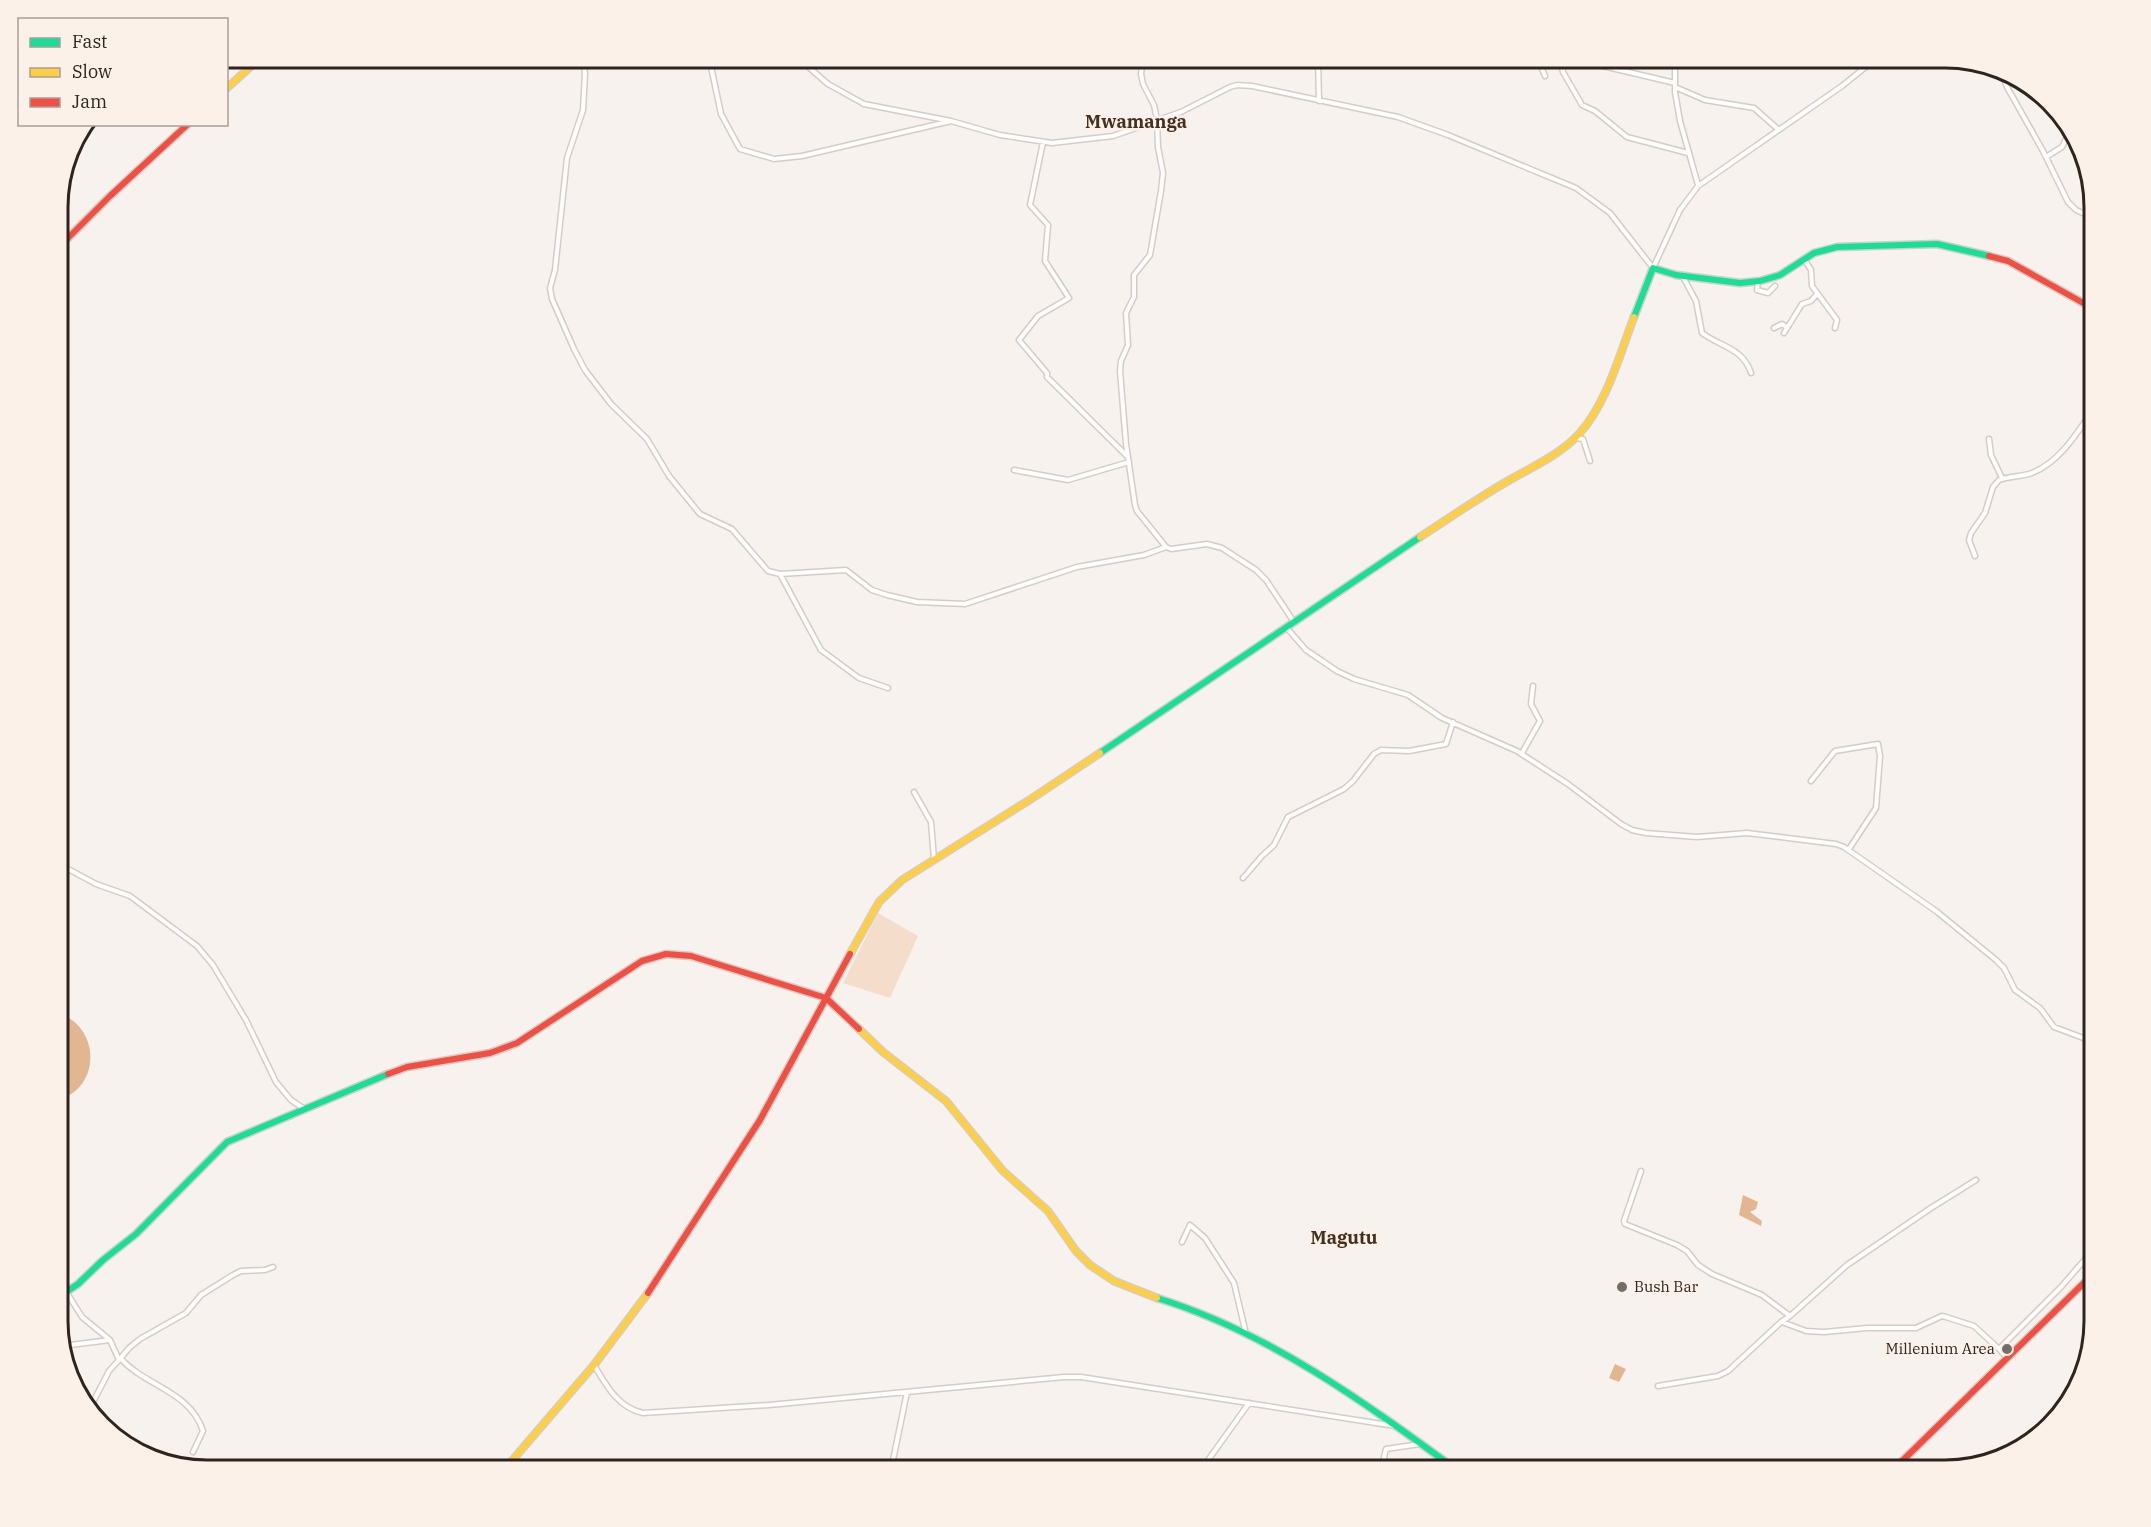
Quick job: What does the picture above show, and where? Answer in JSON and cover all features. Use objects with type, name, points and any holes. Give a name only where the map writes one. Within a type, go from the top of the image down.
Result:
[{"type":"main road","points":[[228,87],[249,68]]},
{"type":"main road","points":[[68,238],[186,126]]},
{"type":"main road","points":[[513,1460],[594,1365],[656,1283],[760,1120],[879,902],[902,880],[1031,799],[1475,500],[1567,446],[1593,416],[1608,384],[1653,268],[1683,276],[1740,284],[1780,274],[1814,253],[1837,247],[1937,244],[2007,261],[2084,303]]},
{"type":"main road","points":[[68,1292],[136,1234],[227,1142],[392,1071],[490,1053],[517,1043],[642,961],[658,953],[672,952],[826,998],[883,1052],[946,1101],[1003,1171],[1047,1211],[1076,1251],[1090,1265],[1114,1281],[1142,1294],[1192,1309],[1246,1334],[1355,1396],[1443,1460]]},
{"type":"main road","points":[[1903,1460],[2084,1283]]},
{"type":"street","points":[[584,68],[583,110],[567,158],[555,270],[550,288],[552,299],[585,370],[616,411],[642,433],[669,476],[700,514],[732,529],[768,571],[780,574],[846,570],[872,590],[887,595],[917,602],[965,604],[1077,567],[1144,555],[1166,547],[1177,550],[1207,544],[1222,548],[1256,570],[1266,580],[1294,622]]},
{"type":"street","points":[[711,68],[721,114],[740,149],[774,159],[802,156],[951,122]]},
{"type":"street","points":[[810,68],[828,84],[864,104],[1000,135],[1052,143],[1113,136],[1181,112],[1237,85],[1398,117],[1448,135],[1576,188],[1610,213],[1653,268],[1680,210],[1698,186],[1864,68]]},
{"type":"street","points":[[1142,68],[1143,84],[1154,105],[1162,173],[1161,191],[1150,255],[1134,275],[1134,297],[1126,313],[1128,345],[1122,355],[1120,371],[1137,511],[1166,547]]},
{"type":"street","points":[[1318,68],[1319,101]]},
{"type":"street","points":[[1542,68],[1545,76]]},
{"type":"street","points":[[1562,68],[1582,105],[1595,111],[1627,137],[1688,153]]},
{"type":"street","points":[[1608,68],[1675,85],[1705,100],[1754,108],[1779,130]]},
{"type":"street","points":[[1675,68],[1680,122],[1698,186]]},
{"type":"street","points":[[2005,81],[2068,202],[2076,210],[2084,214]]},
{"type":"street","points":[[2046,157],[2062,147],[2066,139]]},
{"type":"street","points":[[1043,142],[1030,205],[1048,225],[1045,261],[1069,298],[1038,316],[1019,340],[1047,373],[1047,377],[1129,460]]},
{"type":"street","points":[[1804,259],[1810,270],[1812,286],[1837,320],[1835,328]]},
{"type":"street","points":[[1683,276],[1696,301],[1702,333],[1716,343],[1735,350],[1747,361],[1751,373]]},
{"type":"street","points":[[1758,281],[1757,290],[1768,293],[1775,286]]},
{"type":"street","points":[[1784,333],[1802,304],[1811,301],[1817,294]]},
{"type":"street","points":[[1774,328],[1782,324],[1787,327]]},
{"type":"street","points":[[1975,556],[1970,547],[1971,533],[1985,513],[1993,487],[2002,478],[2031,473],[2047,463],[2073,440],[2084,423]]},
{"type":"street","points":[[1575,438],[1583,439],[1590,460]]},
{"type":"street","points":[[1989,439],[1991,455],[2002,478]]},
{"type":"street","points":[[1014,470],[1068,480],[1129,460]]},
{"type":"street","points":[[780,574],[821,650],[859,678],[888,688]]},
{"type":"street","points":[[1286,627],[1306,650],[1337,671],[1354,679],[1408,696],[1431,712],[1521,753],[1632,830],[1696,837],[1757,834],[1836,844],[1849,849],[1936,911],[1996,960],[2004,968],[2015,990],[2040,1008],[2054,1027],[2084,1038]]},
{"type":"street","points":[[1521,753],[1540,722],[1531,704],[1533,687]]},
{"type":"street","points":[[1243,878],[1274,845],[1288,817],[1344,789],[1374,754],[1382,750],[1409,751],[1446,744],[1453,722]]},
{"type":"street","points":[[1811,781],[1835,751],[1878,744],[1880,756],[1876,808],[1849,849]]},
{"type":"street","points":[[914,792],[930,822],[934,860]]},
{"type":"street","points":[[68,869],[96,884],[130,896],[197,946],[213,965],[246,1020],[276,1082],[283,1092],[303,1108]]},
{"type":"street","points":[[1641,1171],[1624,1221],[1625,1224],[1677,1245],[1712,1274],[1762,1295],[1790,1316]]},
{"type":"street","points":[[1658,1386],[1718,1377],[1728,1371],[1847,1265],[1976,1180]]},
{"type":"street","points":[[1182,1242],[1190,1225],[1205,1238],[1234,1283],[1246,1334]]},
{"type":"street","points":[[1999,1348],[2061,1287],[2084,1261]]},
{"type":"street","points":[[93,1401],[109,1371],[140,1339],[186,1313],[201,1295],[232,1275],[241,1271],[265,1270],[273,1267]]},
{"type":"street","points":[[68,1295],[82,1317],[110,1340],[120,1360],[177,1397],[194,1413],[203,1431],[193,1452]]},
{"type":"street","points":[[1781,1322],[1806,1331],[1824,1332],[1867,1328],[1916,1328],[1942,1316],[1974,1326],[2007,1358]]},
{"type":"street","points":[[70,1345],[110,1340]]},
{"type":"street","points":[[594,1365],[609,1389],[624,1405],[632,1411],[643,1413],[769,1405],[1081,1377],[1396,1426]]},
{"type":"street","points":[[893,1460],[907,1392]]},
{"type":"street","points":[[1208,1460],[1249,1403]]},
{"type":"street","points":[[1383,1460],[1386,1449],[1420,1444]]},
{"type":"shaded area","points":[[878,913],[918,936],[890,998],[843,983]]},
{"type":"shaded area","points":[[68,1018],[82,1030],[88,1043],[90,1057],[88,1071],[82,1083],[68,1096]]},
{"type":"shaded area","points":[[1743,1195],[1758,1202],[1756,1209],[1750,1212],[1762,1221],[1761,1226],[1739,1215]]},
{"type":"shaded area","points":[[1615,1364],[1626,1369],[1619,1382],[1609,1378]]},
{"type":"traffic: fast","points":[[1634,317],[1653,268],[1676,275],[1740,283],[1760,281],[1780,275],[1814,253],[1837,247],[1937,244],[1989,256]]},
{"type":"traffic: fast","points":[[1100,753],[1420,537]]},
{"type":"traffic: fast","points":[[68,1291],[136,1234],[227,1142],[388,1074]]},
{"type":"traffic: fast","points":[[1157,1298],[1198,1312],[1276,1349],[1314,1371],[1443,1460]]},
{"type":"traffic: slow","points":[[228,87],[249,68]]},
{"type":"traffic: slow","points":[[1420,537],[1495,488],[1554,455],[1579,434],[1589,422],[1605,394],[1634,317]]},
{"type":"traffic: slow","points":[[850,954],[879,902],[902,880],[1100,753]]},
{"type":"traffic: slow","points":[[859,1029],[883,1052],[946,1101],[1003,1171],[1048,1211],[1076,1251],[1090,1265],[1114,1281],[1157,1298]]},
{"type":"traffic: slow","points":[[513,1460],[594,1365],[648,1293]]},
{"type":"traffic: jam","points":[[68,238],[186,126]]},
{"type":"traffic: jam","points":[[1989,256],[2008,261],[2084,303]]},
{"type":"traffic: jam","points":[[388,1074],[407,1067],[490,1053],[517,1043],[642,961],[666,954],[691,956],[826,998],[859,1029]]},
{"type":"traffic: jam","points":[[648,1293],[760,1120],[850,954]]},
{"type":"traffic: jam","points":[[1903,1460],[2084,1283]]},
{"type":"place","name":"Bush Bar","points":[[1622,1287]]},
{"type":"place","name":"Millenium Area","points":[[2007,1349]]},
{"type":"district","name":"Mwamanga","points":[[1136,122]]},
{"type":"district","name":"Magutu","points":[[1344,1238]]}]
